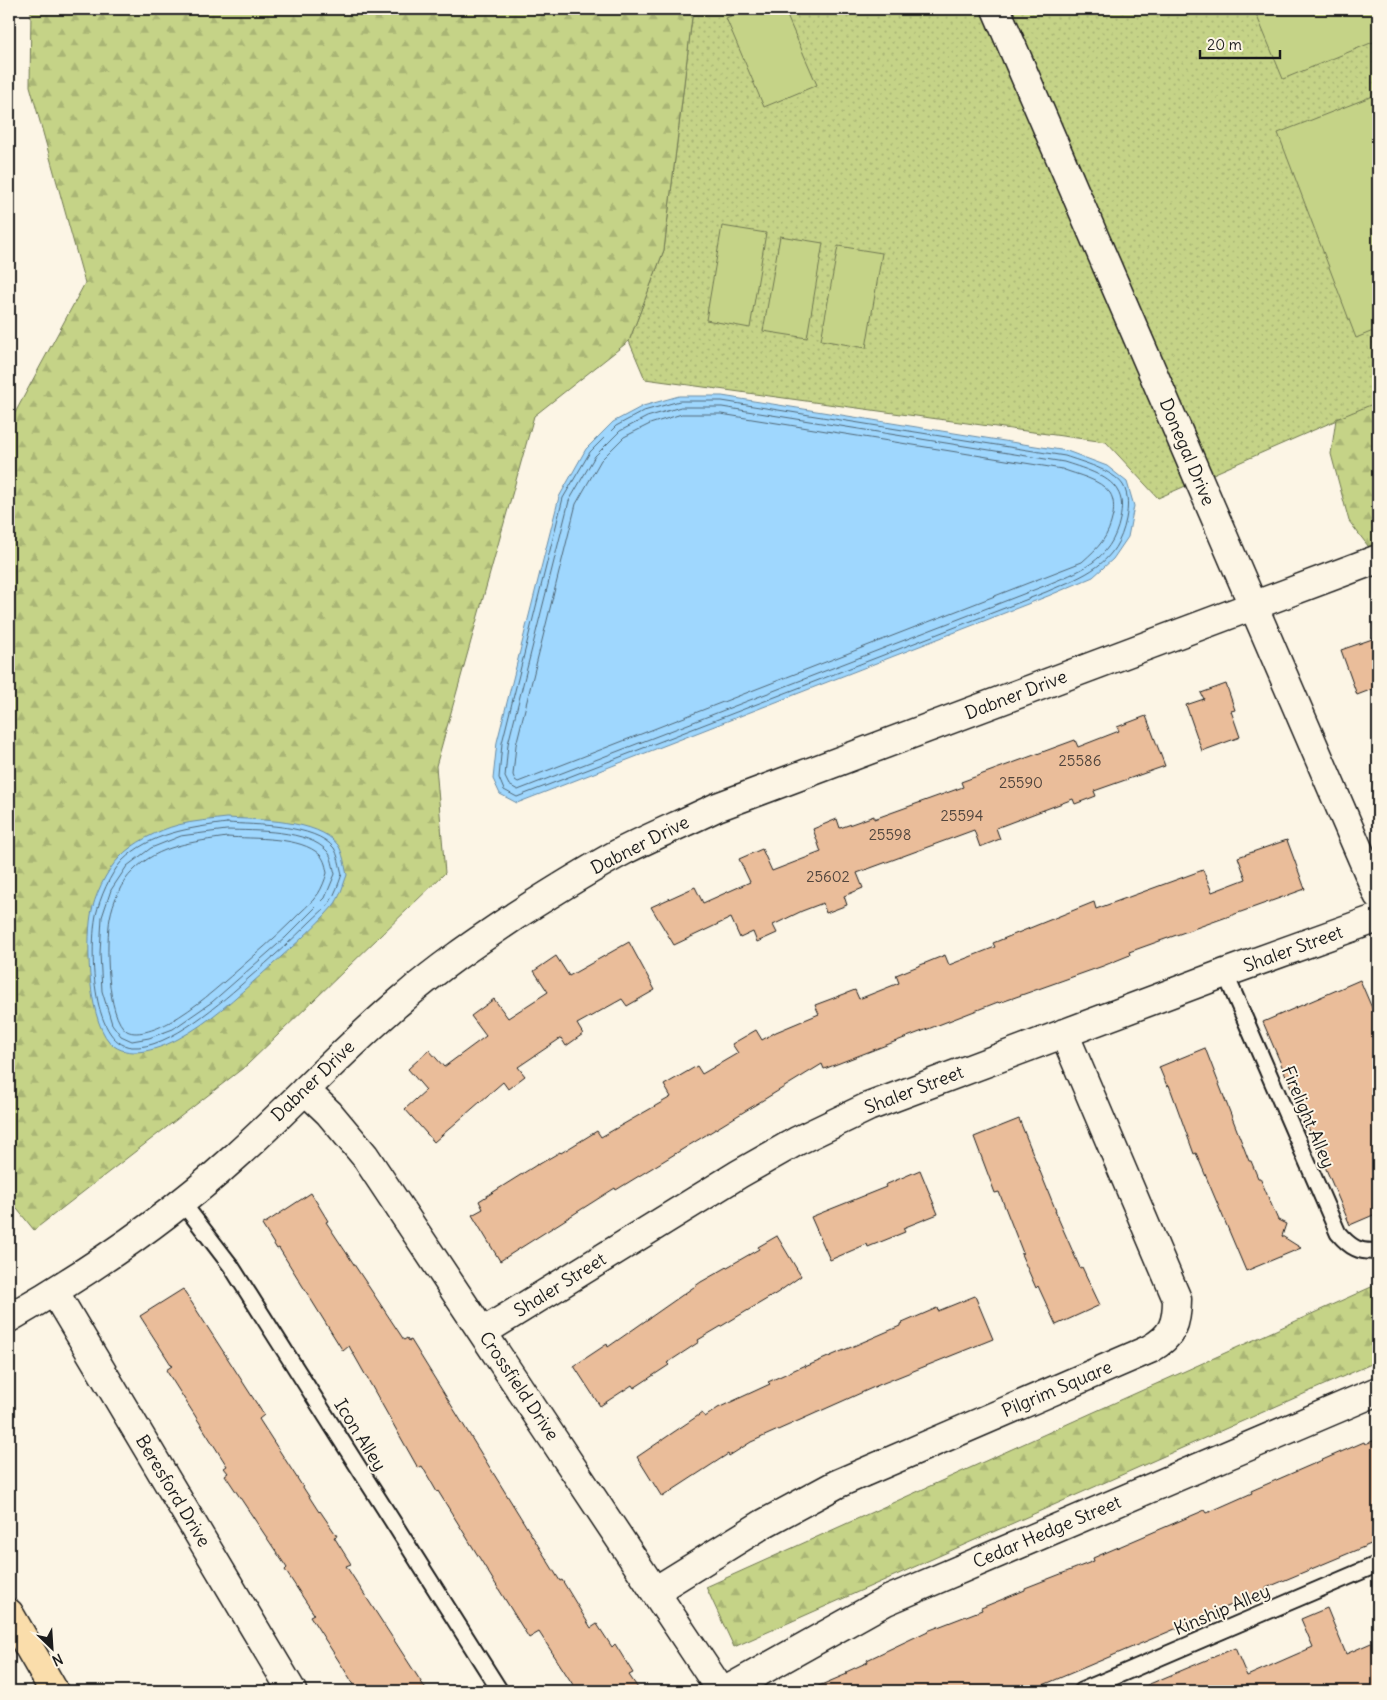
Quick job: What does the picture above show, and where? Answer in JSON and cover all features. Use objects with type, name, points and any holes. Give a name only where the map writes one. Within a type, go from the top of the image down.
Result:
[{"type":"main road","points":[[9,1613],[54,1691]]},
{"type":"street","name":"Donegal Drive","points":[[996,9],[1378,895]]},
{"type":"street","name":"Dabner Drive","points":[[9,1318],[134,1239],[182,1202],[234,1158],[347,1047],[406,995],[476,942],[562,885],[624,850],[717,807],[1378,559]]},
{"type":"street","name":"Shaler Street","points":[[483,1332],[739,1174],[797,1141],[868,1107],[1225,973],[1378,918]]},
{"type":"street","name":"Pilgrim Square","points":[[655,1591],[762,1524],[837,1484],[1150,1349],[1171,1332],[1177,1317],[1177,1298],[1064,1033]]},
{"type":"street","name":"Crossfield Drive","points":[[305,1090],[329,1113],[365,1156],[721,1691]]},
{"type":"street","name":"Beresford Drive","points":[[54,1291],[292,1691]]},
{"type":"street","name":"Cedar Hedge Street","points":[[725,1691],[886,1601],[1378,1391]]},
{"type":"lane","name":"Firelight Alley","points":[[1225,973],[1338,1234],[1349,1245],[1364,1251],[1378,1251]]},
{"type":"lane","name":"Icon Alley","points":[[182,1202],[231,1266],[500,1691]]},
{"type":"lane","name":"Kinship Alley","points":[[1081,1691],[1378,1564]]},
{"type":"green space","points":[[31,9],[693,9],[664,250],[629,341],[534,416],[436,766],[445,873],[247,1065],[34,1230],[9,1199],[9,424],[85,283],[30,86]]},
{"type":"green space","points":[[693,9],[1378,9],[1378,402],[1158,498],[1106,442],[645,379],[629,341],[664,250]]},
{"type":"green space","points":[[747,9],[784,9],[817,85],[764,107],[726,18]]},
{"type":"green space","points":[[1254,9],[1378,9],[1378,40],[1283,79]]},
{"type":"green space","points":[[1378,94],[1378,329],[1356,338],[1278,133]]},
{"type":"green space","points":[[722,226],[766,233],[750,328],[706,320]]},
{"type":"green space","points":[[780,236],[823,243],[807,338],[763,331]]},
{"type":"green space","points":[[838,246],[882,253],[866,348],[821,340]]},
{"type":"green space","points":[[1378,402],[1378,559],[1349,521],[1331,454],[1336,419]]},
{"type":"green space","points":[[1378,1284],[1378,1361],[734,1647],[706,1587]]},
{"type":"water","points":[[679,396],[722,396],[1067,451],[1107,466],[1127,482],[1134,506],[1128,537],[1113,559],[1093,577],[517,803],[500,794],[493,779],[497,742],[559,497],[586,449],[613,422],[643,406]]},
{"type":"water","points":[[227,818],[286,822],[316,830],[329,836],[340,848],[347,875],[339,895],[333,906],[308,933],[201,1025],[178,1039],[155,1049],[138,1052],[121,1050],[114,1046],[105,1036],[94,1004],[91,985],[89,928],[95,900],[101,885],[114,863],[124,852],[146,838],[178,825]]},
{"type":"building","points":[[1378,637],[1378,687],[1357,695],[1341,650]]},
{"type":"building","points":[[1226,684],[1235,710],[1231,711],[1240,737],[1202,751],[1186,705],[1204,699],[1201,693]]},
{"type":"building","points":[[1146,716],[1165,766],[1094,791],[1096,796],[1075,804],[1073,799],[996,828],[1000,839],[980,847],[974,830],[857,873],[863,888],[844,896],[847,905],[826,913],[823,903],[802,911],[773,925],[777,933],[757,942],[753,932],[740,938],[731,918],[674,945],[651,907],[695,887],[703,903],[750,882],[739,859],[762,849],[772,871],[821,852],[813,829],[837,819],[840,828],[874,816],[874,819],[963,787],[961,782],[1075,740],[1078,747],[1119,731],[1117,727]]},
{"type":"building","points":[[1287,840],[1305,889],[1129,952],[1130,955],[1103,966],[998,1002],[824,1069],[822,1064],[616,1190],[615,1188],[500,1261],[472,1215],[483,1209],[479,1201],[538,1164],[561,1153],[597,1131],[601,1137],[671,1097],[664,1085],[697,1066],[702,1074],[738,1053],[732,1044],[756,1030],[762,1040],[819,1014],[815,1005],[855,990],[859,999],[899,983],[896,975],[945,955],[949,965],[995,947],[993,943],[1094,902],[1096,909],[1203,870],[1212,892],[1246,879],[1238,857]]},
{"type":"building","points":[[629,942],[655,990],[627,1006],[622,999],[577,1024],[583,1034],[566,1046],[561,1038],[518,1067],[525,1076],[508,1089],[503,1082],[434,1142],[405,1109],[426,1090],[408,1069],[429,1050],[444,1067],[486,1036],[471,1016],[494,999],[508,1018],[548,992],[534,971],[556,956],[569,976]]},
{"type":"building","points":[[1360,980],[1378,1022],[1378,1213],[1350,1225],[1263,1022]]},
{"type":"building","points":[[1205,1048],[1249,1161],[1251,1161],[1258,1178],[1260,1178],[1278,1220],[1286,1224],[1282,1236],[1301,1248],[1246,1271],[1196,1153],[1194,1154],[1169,1085],[1167,1086],[1159,1067]]},
{"type":"building","points":[[1019,1119],[1055,1211],[1080,1268],[1082,1267],[1100,1305],[1056,1325],[1038,1286],[1036,1288],[1021,1254],[1023,1253],[999,1192],[995,1193],[974,1137]]},
{"type":"building","points":[[920,1170],[938,1214],[903,1228],[905,1232],[868,1247],[867,1244],[830,1260],[811,1217],[886,1187],[885,1185]]},
{"type":"building","points":[[311,1193],[328,1221],[326,1222],[404,1340],[407,1338],[409,1341],[411,1340],[591,1628],[597,1624],[612,1647],[615,1644],[633,1673],[629,1675],[640,1691],[577,1691],[539,1632],[529,1638],[422,1466],[418,1468],[349,1346],[343,1351],[279,1248],[277,1249],[262,1225]]},
{"type":"building","points":[[777,1236],[801,1276],[777,1293],[698,1340],[699,1342],[667,1363],[669,1365],[634,1388],[632,1385],[600,1406],[574,1366],[607,1344],[608,1347],[701,1282],[759,1249],[758,1247]]},
{"type":"building","points":[[183,1289],[264,1415],[259,1419],[319,1512],[337,1536],[334,1537],[351,1564],[346,1566],[427,1691],[358,1691],[310,1616],[314,1614],[285,1570],[287,1568],[225,1475],[228,1473],[224,1468],[227,1466],[166,1370],[172,1366],[140,1316]]},
{"type":"building","points":[[975,1296],[993,1339],[881,1384],[751,1442],[729,1456],[728,1454],[662,1497],[637,1457],[702,1413],[705,1417],[718,1408],[770,1384],[768,1382],[805,1365],[805,1367],[937,1308],[938,1311]]},
{"type":"building","points":[[1378,1439],[1378,1541],[1266,1588],[1267,1590],[1029,1691],[807,1691],[847,1674],[846,1672],[868,1662],[867,1660],[930,1630],[982,1610],[981,1608],[1025,1590],[1025,1588],[1094,1561],[1093,1558],[1205,1510],[1207,1513],[1252,1493],[1251,1491],[1364,1442],[1365,1444]]},
{"type":"building","points":[[1327,1608],[1346,1654],[1378,1640],[1378,1691],[1133,1691],[1235,1648],[1247,1676],[1313,1647],[1301,1619]]}]
